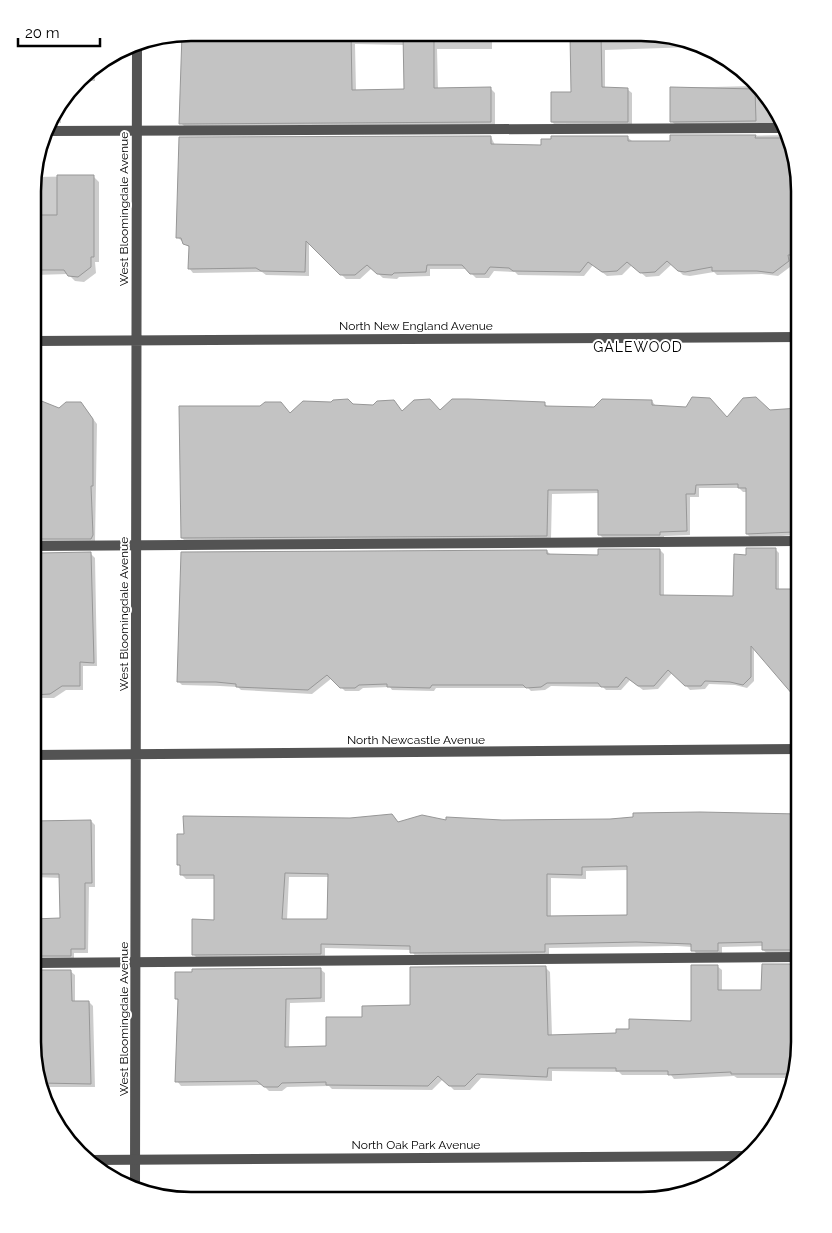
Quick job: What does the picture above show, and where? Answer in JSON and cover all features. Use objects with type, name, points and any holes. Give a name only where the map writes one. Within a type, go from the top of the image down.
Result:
[{"type":"street","name":"West Bloomingdale Avenue","points":[[136,1181],[137,52]]},
{"type":"street","points":[[54,131],[776,128]]},
{"type":"street","name":"North New England Avenue","points":[[41,340],[791,337]]},
{"type":"street","points":[[41,546],[791,541]]},
{"type":"street","name":"North Newcastle Avenue","points":[[41,755],[790,749]]},
{"type":"street","points":[[41,963],[790,957]]},
{"type":"street","name":"North Oak Park Avenue","points":[[99,1160],[738,1156]]},
{"type":"building","points":[[351,41],[352,90],[404,89],[403,41],[434,41],[434,88],[491,87],[491,122],[179,124],[182,42]]},
{"type":"building","points":[[570,41],[601,41],[602,87],[628,88],[628,122],[551,122],[551,92],[571,92]]},
{"type":"building","points":[[670,87],[750,89],[755,94],[756,121],[670,122]]},
{"type":"building","points":[[670,135],[756,135],[755,138],[781,138],[788,162],[791,191],[791,255],[788,255],[789,261],[773,273],[712,271],[712,267],[685,272],[678,271],[667,261],[655,272],[640,273],[627,262],[617,271],[602,272],[588,262],[580,272],[513,271],[509,268],[490,267],[485,274],[470,274],[462,265],[427,265],[426,272],[394,273],[392,275],[377,274],[367,265],[355,275],[340,275],[306,241],[305,272],[261,271],[256,268],[188,269],[189,246],[183,244],[181,238],[176,238],[179,137],[491,136],[491,144],[541,145],[541,139],[551,139],[551,136],[628,136],[628,141],[670,141]]},
{"type":"building","points":[[57,175],[94,175],[94,257],[91,257],[91,267],[78,277],[68,276],[64,270],[41,270],[41,215],[57,215]]},
{"type":"building","points":[[692,397],[710,398],[727,417],[743,398],[756,397],[770,410],[791,409],[791,532],[746,534],[746,488],[738,488],[738,484],[696,485],[695,494],[686,494],[687,531],[660,532],[660,535],[598,535],[598,490],[548,490],[547,536],[181,538],[179,406],[260,406],[265,402],[281,402],[290,413],[303,401],[331,402],[333,400],[348,399],[353,404],[373,405],[377,401],[394,400],[402,411],[414,400],[430,399],[440,410],[452,399],[545,402],[545,406],[594,407],[602,399],[652,400],[652,405],[686,407]]},
{"type":"building","points":[[41,401],[59,408],[66,402],[81,402],[93,419],[93,486],[91,486],[93,535],[91,539],[41,539]]},
{"type":"building","points":[[746,548],[776,548],[776,589],[791,589],[790,692],[751,646],[751,677],[743,685],[730,682],[705,681],[701,686],[685,686],[668,670],[654,686],[638,686],[626,677],[618,687],[601,687],[598,683],[547,683],[541,687],[526,688],[523,685],[432,685],[430,688],[387,687],[387,684],[340,688],[327,675],[308,690],[236,687],[236,684],[216,682],[177,682],[181,552],[547,550],[547,554],[598,555],[598,549],[660,549],[660,595],[733,596],[734,554],[746,555]]},
{"type":"building","points":[[91,552],[94,663],[80,662],[80,686],[62,686],[50,694],[41,695],[41,553]]},
{"type":"building","points":[[633,813],[790,814],[790,950],[762,950],[762,942],[718,943],[718,951],[691,951],[691,944],[636,942],[545,944],[545,952],[410,953],[410,946],[321,944],[321,954],[192,955],[192,919],[214,920],[214,875],[180,875],[180,865],[177,865],[177,834],[184,834],[183,816],[350,818],[392,814],[398,822],[422,815],[446,820],[446,817],[502,820],[633,817]],"holes":[[[627,866],[627,915],[547,916],[547,874],[582,875],[582,867]],[[285,873],[328,874],[327,919],[282,919]]]},
{"type":"building","points":[[91,820],[92,883],[85,883],[85,949],[71,949],[71,956],[41,956],[41,919],[60,918],[59,874],[41,874],[41,821]]},
{"type":"building","points":[[762,964],[790,964],[790,1052],[787,1074],[731,1074],[731,1072],[668,1075],[668,1071],[616,1071],[616,1068],[548,1068],[547,1077],[477,1074],[465,1086],[449,1086],[438,1076],[428,1086],[326,1085],[326,1082],[282,1083],[278,1087],[264,1087],[257,1081],[175,1082],[178,999],[175,999],[175,972],[192,972],[192,969],[321,968],[321,998],[286,999],[285,1047],[326,1046],[326,1017],[362,1017],[362,1006],[410,1005],[410,967],[546,966],[548,1035],[616,1033],[616,1029],[629,1029],[629,1019],[691,1021],[691,965],[718,965],[718,990],[761,990]]},
{"type":"building","points":[[41,970],[71,970],[72,1001],[89,1001],[91,1084],[47,1083],[41,1042]]},
{"type":"district","name":"GALEWOOD","points":[[638,347]]}]
